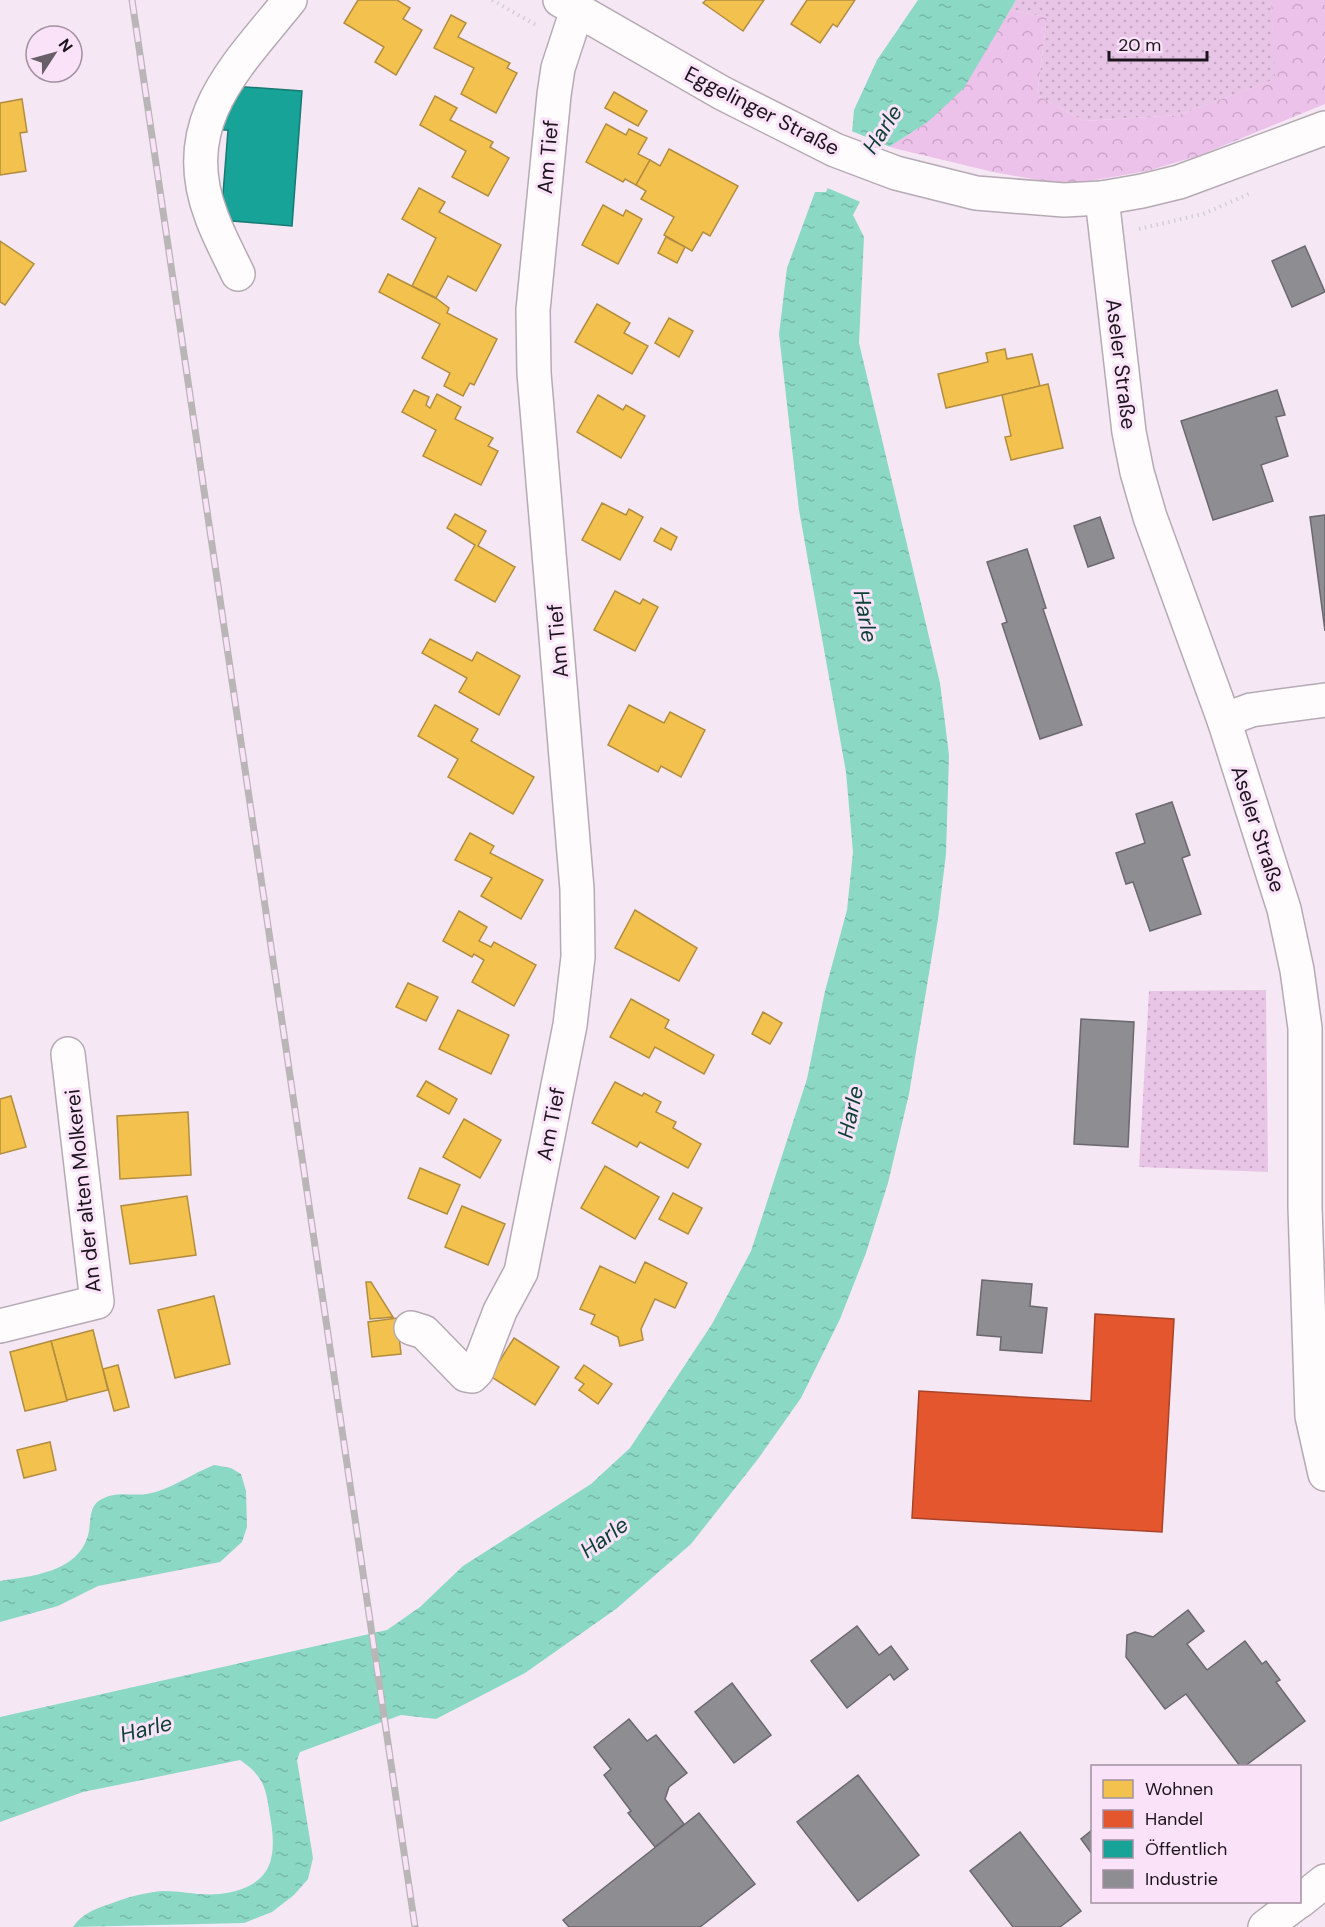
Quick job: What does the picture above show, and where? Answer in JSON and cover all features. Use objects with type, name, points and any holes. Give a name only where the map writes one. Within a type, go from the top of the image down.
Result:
[{"type":"street","points":[[238,274],[210,214],[203,183],[201,141],[206,118],[218,93],[290,0]]},
{"type":"street","name":"Eggelinger Straße","points":[[569,5],[722,93],[867,164],[976,193],[1064,200],[1102,198],[1179,182],[1325,128]]},
{"type":"street","name":"Am Tief","points":[[411,1328],[424,1332],[461,1371],[472,1376],[481,1364],[500,1311],[521,1272],[570,1025],[578,957],[577,889],[534,374],[533,310],[558,68],[569,5]]},
{"type":"street","name":"Aseler Straße","points":[[1102,198],[1129,432],[1137,472],[1150,517],[1224,720],[1284,909],[1302,1005],[1306,1063],[1305,1207],[1312,1416],[1325,1474]]},
{"type":"street","points":[[1224,720],[1251,710],[1325,700]]},
{"type":"street","name":"An der alten Molkerei","points":[[0,1326],[97,1302],[68,1054]]},
{"type":"street","points":[[1301,1899],[1325,1881]]},
{"type":"street","points":[[1265,1927],[1296,1903]]},
{"type":"shaded area","points":[[1016,0],[1271,0],[1276,79],[1179,115],[1084,121],[1037,95],[1047,17],[1010,10]]},
{"type":"shaded area","points":[[1266,990],[1268,1172],[1139,1167],[1149,991]]},
{"type":"green space","points":[[1271,0],[1325,0],[1325,104],[1198,156],[1147,171],[1067,185],[993,172],[889,147],[929,121],[989,43],[1010,10],[1047,17],[1037,95],[1084,121],[1179,115],[1275,79]]},
{"type":"water","name":"Harle","points":[[918,0],[1016,0],[964,88],[929,121],[889,147],[853,215],[864,237],[859,343],[940,683],[949,755],[946,854],[938,919],[909,1094],[888,1183],[866,1253],[840,1319],[801,1398],[758,1459],[691,1544],[616,1609],[525,1673],[436,1719],[401,1715],[300,1752],[297,1760],[313,1858],[308,1879],[294,1895],[272,1912],[244,1923],[73,1927],[80,1919],[93,1911],[135,1896],[164,1891],[219,1894],[235,1891],[258,1880],[270,1863],[273,1837],[264,1787],[256,1773],[240,1760],[83,1792],[0,1822],[0,1717],[387,1630],[420,1607],[463,1566],[591,1484],[630,1448],[712,1324],[751,1251],[807,1079],[825,991],[847,910],[853,852],[846,772],[799,510],[779,334],[787,268],[815,192],[826,192],[852,132],[854,110],[877,60]]},
{"type":"water","points":[[214,1465],[231,1468],[241,1474],[246,1491],[247,1527],[242,1542],[220,1562],[98,1586],[58,1606],[0,1622],[0,1581],[41,1574],[66,1564],[84,1545],[89,1531],[91,1513],[98,1502],[113,1495],[156,1492]]},
{"type":"pier","points":[[849,130],[893,148],[863,203],[825,187]]},
{"type":"building: Wohnen","points":[[358,0],[397,0],[410,8],[403,19],[422,30],[396,75],[375,62],[384,47],[344,23]]},
{"type":"building: Wohnen","points":[[706,0],[764,0],[743,31],[703,3]]},
{"type":"building: Wohnen","points":[[807,0],[855,0],[837,27],[833,24],[820,43],[791,24]]},
{"type":"building: Wohnen","points":[[451,15],[466,23],[458,37],[510,63],[507,68],[517,73],[496,113],[461,94],[474,68],[434,48]]},
{"type":"building: Wohnen","points":[[614,92],[647,111],[638,126],[605,108]]},
{"type":"building: Wohnen","points":[[435,96],[457,108],[450,120],[493,142],[490,147],[509,158],[488,196],[452,177],[466,151],[420,125]]},
{"type":"building: Wohnen","points":[[22,99],[27,132],[20,133],[26,171],[0,175],[0,103]]},
{"type":"building: Wohnen","points":[[606,124],[626,135],[629,129],[647,138],[638,154],[650,160],[636,185],[625,179],[623,182],[586,162]]},
{"type":"building: Wohnen","points":[[669,149],[738,186],[710,236],[703,232],[692,251],[664,235],[674,217],[641,199],[646,191],[636,185],[650,160],[660,166]]},
{"type":"building: Wohnen","points":[[419,188],[445,202],[439,212],[501,245],[476,291],[448,276],[436,298],[412,286],[436,238],[402,219]]},
{"type":"building: Wohnen","points":[[603,205],[623,216],[626,210],[642,219],[618,264],[582,245]]},
{"type":"building: Wohnen","points":[[666,237],[685,247],[677,263],[658,253]]},
{"type":"building: Wohnen","points":[[0,241],[34,264],[5,305],[0,302]]},
{"type":"building: Wohnen","points":[[388,274],[437,299],[449,308],[447,313],[497,339],[474,385],[470,383],[463,396],[444,386],[450,373],[422,358],[440,324],[379,292]]},
{"type":"building: Wohnen","points":[[597,304],[630,323],[624,333],[648,346],[632,374],[575,342]]},
{"type":"building: Wohnen","points":[[669,318],[693,331],[679,357],[655,343]]},
{"type":"building: Wohnen","points":[[1005,349],[1007,359],[1032,354],[1040,386],[946,408],[938,374],[988,362],[986,353]]},
{"type":"building: Wohnen","points":[[1048,384],[1063,448],[1011,460],[1005,437],[1011,436],[1002,395]]},
{"type":"building: Wohnen","points":[[414,390],[429,397],[426,405],[430,408],[437,394],[461,407],[455,419],[493,438],[488,446],[498,451],[481,485],[423,456],[436,430],[402,412]]},
{"type":"building: Wohnen","points":[[598,395],[623,410],[626,405],[645,416],[621,458],[577,432]]},
{"type":"building: Wohnen","points":[[602,503],[626,515],[629,509],[643,517],[620,560],[582,540]]},
{"type":"building: Wohnen","points":[[455,514],[486,531],[478,546],[515,567],[495,602],[455,580],[475,545],[447,528]]},
{"type":"building: Wohnen","points":[[661,528],[677,537],[671,550],[654,541]]},
{"type":"building: Wohnen","points":[[615,591],[640,604],[643,599],[658,607],[635,651],[594,630]]},
{"type":"building: Wohnen","points":[[430,639],[472,661],[477,652],[520,676],[499,715],[459,692],[467,678],[422,653]]},
{"type":"building: Wohnen","points":[[435,705],[478,729],[471,741],[534,777],[513,814],[448,777],[458,759],[418,736]]},
{"type":"building: Wohnen","points":[[629,705],[664,723],[670,712],[705,730],[681,777],[661,766],[658,772],[608,745]]},
{"type":"building: Wohnen","points":[[470,833],[494,846],[490,853],[543,880],[521,919],[481,896],[492,878],[455,860]]},
{"type":"building: Wohnen","points":[[635,910],[697,948],[679,981],[615,948]]},
{"type":"building: Wohnen","points":[[459,911],[487,927],[479,941],[491,947],[494,942],[536,965],[514,1006],[472,982],[484,960],[474,954],[472,957],[443,941]]},
{"type":"building: Wohnen","points":[[408,983],[438,997],[426,1021],[396,1007]]},
{"type":"building: Wohnen","points":[[631,999],[669,1020],[665,1028],[714,1055],[704,1074],[655,1047],[649,1058],[610,1037]]},
{"type":"building: Wohnen","points":[[458,1010],[509,1035],[491,1074],[439,1049]]},
{"type":"building: Wohnen","points":[[763,1012],[782,1023],[770,1044],[752,1034]]},
{"type":"building: Wohnen","points":[[426,1081],[457,1099],[449,1114],[417,1096]]},
{"type":"building: Wohnen","points":[[615,1082],[642,1096],[644,1093],[661,1102],[656,1112],[676,1122],[673,1128],[701,1144],[688,1168],[640,1142],[637,1147],[592,1123]]},
{"type":"building: Wohnen","points":[[11,1096],[26,1147],[0,1154],[0,1099]]},
{"type":"building: Wohnen","points":[[188,1112],[191,1175],[120,1179],[117,1116]]},
{"type":"building: Wohnen","points":[[464,1119],[501,1140],[480,1178],[443,1157]]},
{"type":"building: Wohnen","points":[[605,1166],[659,1197],[635,1239],[581,1208]]},
{"type":"building: Wohnen","points":[[420,1168],[460,1185],[447,1214],[408,1198]]},
{"type":"building: Wohnen","points":[[673,1193],[702,1208],[688,1234],[659,1219]]},
{"type":"building: Wohnen","points":[[187,1196],[196,1255],[130,1264],[121,1206]]},
{"type":"building: Wohnen","points":[[462,1206],[505,1224],[488,1265],[445,1247]]},
{"type":"building: Wohnen","points":[[645,1262],[687,1283],[675,1308],[655,1299],[641,1329],[643,1340],[620,1346],[618,1337],[591,1324],[595,1315],[580,1309],[600,1266],[635,1283]]},
{"type":"building: Wohnen","points":[[366,1282],[371,1282],[393,1317],[370,1319]]},
{"type":"building: Wohnen","points":[[214,1296],[230,1364],[175,1378],[158,1310]]},
{"type":"building: Wohnen","points":[[397,1318],[401,1354],[372,1357],[368,1322]]},
{"type":"building: Wohnen","points":[[93,1330],[108,1390],[67,1400],[51,1341]]},
{"type":"building: Wohnen","points":[[514,1338],[559,1367],[535,1405],[490,1376]]},
{"type":"building: Wohnen","points":[[51,1341],[67,1401],[25,1411],[10,1352]]},
{"type":"building: Wohnen","points":[[118,1365],[129,1407],[114,1411],[103,1369]]},
{"type":"building: Wohnen","points":[[584,1365],[612,1384],[598,1404],[579,1390],[584,1384],[575,1378]]},
{"type":"building: Wohnen","points":[[50,1442],[56,1470],[24,1478],[17,1450]]},
{"type":"building: Handel","points":[[1095,1314],[1174,1319],[1162,1532],[912,1518],[919,1391],[1091,1401]]},
{"type":"building: Öffentlich","points":[[231,86],[302,91],[292,226],[221,220],[228,130],[221,130]]},
{"type":"building: Industrie","points":[[1305,246],[1325,292],[1292,307],[1272,261]]},
{"type":"building: Industrie","points":[[1277,390],[1285,415],[1276,417],[1288,456],[1261,465],[1273,501],[1213,520],[1181,421]]},
{"type":"building: Industrie","points":[[1325,515],[1325,631],[1310,517]]},
{"type":"building: Industrie","points":[[1100,517],[1114,558],[1088,567],[1074,526]]},
{"type":"building: Industrie","points":[[1027,549],[1046,608],[1043,609],[1082,725],[1040,739],[1002,624],[1007,622],[987,562]]},
{"type":"building: Industrie","points":[[1172,802],[1190,855],[1182,858],[1201,914],[1150,931],[1133,882],[1126,884],[1116,853],[1145,843],[1136,814]]},
{"type":"building: Industrie","points":[[1081,1019],[1134,1022],[1128,1147],[1074,1144]]},
{"type":"building: Industrie","points":[[982,1280],[1032,1284],[1030,1306],[1047,1308],[1042,1353],[1000,1350],[1001,1337],[977,1335]]},
{"type":"building: Industrie","points":[[1188,1610],[1204,1631],[1187,1644],[1207,1670],[1245,1641],[1262,1664],[1266,1661],[1280,1680],[1276,1682],[1305,1721],[1246,1765],[1239,1765],[1186,1694],[1165,1709],[1126,1657],[1127,1635],[1135,1632],[1153,1637]]},
{"type":"building: Industrie","points":[[857,1626],[879,1655],[891,1646],[908,1669],[894,1680],[890,1674],[847,1708],[811,1661]]},
{"type":"building: Industrie","points":[[732,1683],[771,1735],[734,1763],[695,1712]]},
{"type":"building: Industrie","points":[[629,1719],[647,1741],[656,1735],[687,1773],[669,1787],[665,1799],[684,1824],[655,1847],[628,1813],[631,1811],[604,1775],[611,1769],[594,1747]]},
{"type":"building: Industrie","points":[[858,1775],[919,1855],[858,1901],[797,1822]]},
{"type":"building: Industrie","points":[[699,1813],[755,1884],[700,1927],[569,1927],[563,1920]]},
{"type":"building: Industrie","points":[[1091,1831],[1091,1853],[1081,1839]]},
{"type":"building: Industrie","points":[[1020,1832],[1081,1911],[1060,1927],[1013,1927],[970,1871]]},
{"type":"railway","points":[[132,0],[415,1927]]}]
